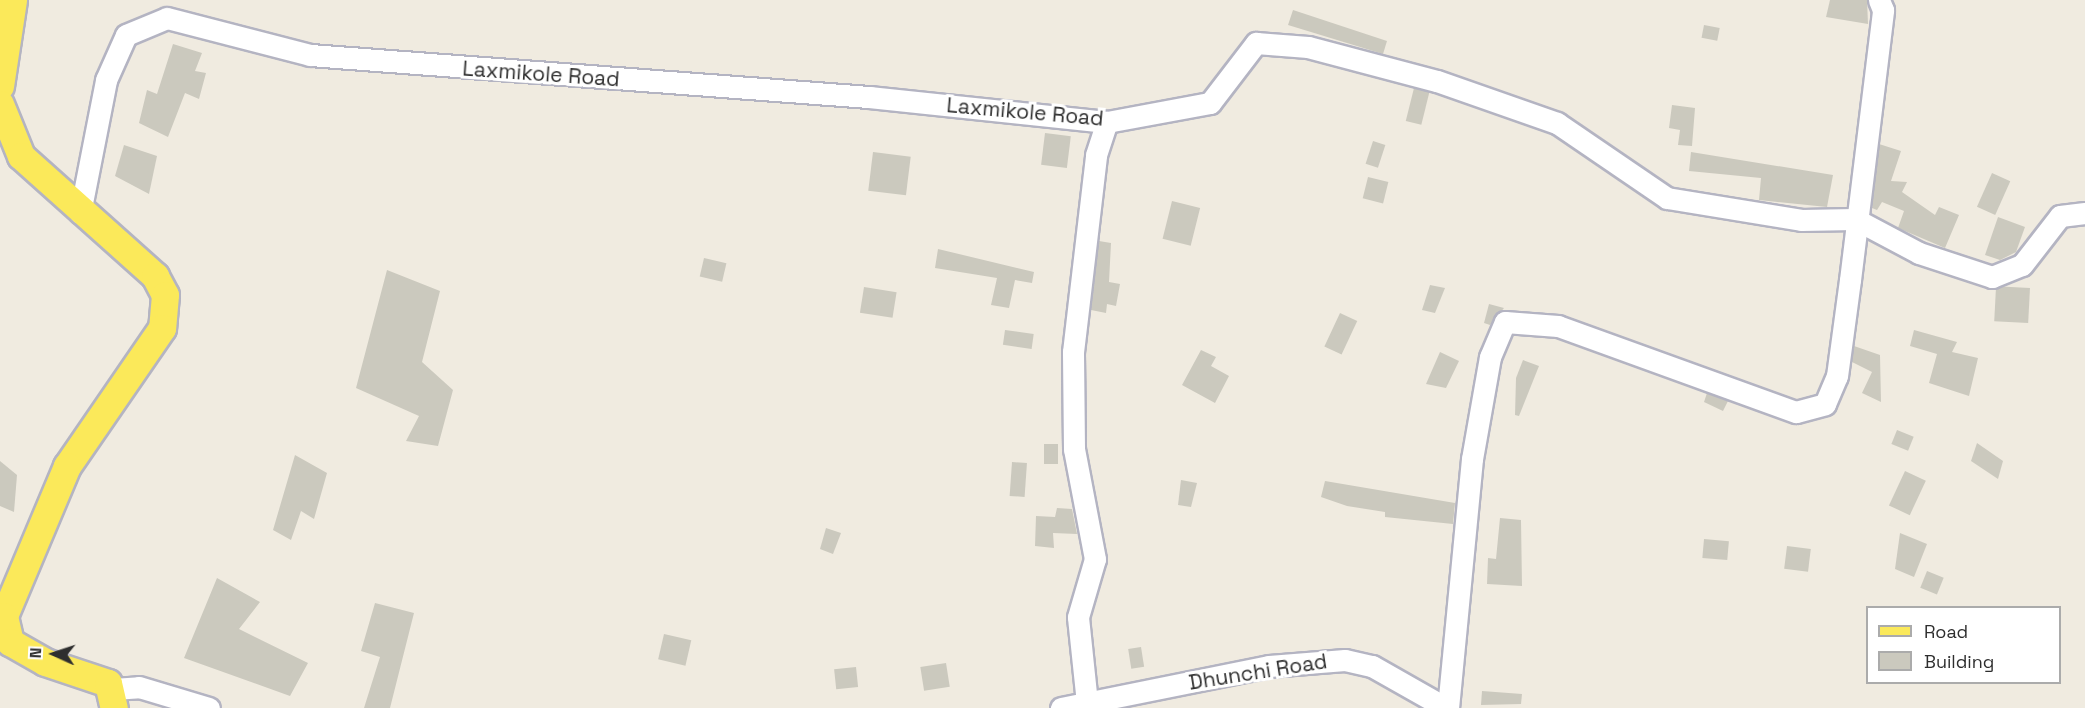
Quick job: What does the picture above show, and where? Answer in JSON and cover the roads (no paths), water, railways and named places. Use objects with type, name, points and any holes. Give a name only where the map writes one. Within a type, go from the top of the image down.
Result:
[{"type":"main road","points":[[0,86],[13,0]]},
{"type":"main road","points":[[0,104],[21,156],[80,213],[155,276],[165,295],[166,313],[150,350],[67,466],[8,602],[4,631],[22,652],[114,698]]},
{"type":"street","points":[[1447,708],[1472,459],[1490,357],[1505,322],[1558,326],[1796,411],[1825,404],[1837,376],[1883,9],[1879,0]]},
{"type":"street","name":"Laxmikole Road","points":[[80,213],[106,80],[126,35],[167,18],[310,55],[869,97],[1107,122],[1210,103],[1256,43],[1308,47],[1437,81],[1557,123],[1667,198],[1801,220],[1855,219],[1918,253],[1992,277],[2022,264],[2060,216],[2085,213]]},
{"type":"street","points":[[1087,703],[1078,617],[1095,559],[1074,449],[1073,352],[1096,155],[1107,122]]},
{"type":"street","name":"Dhunchi Road","points":[[1061,708],[1269,666],[1345,660],[1372,666],[1447,708]]},
{"type":"street","points":[[114,698],[139,687],[209,708]]}]
